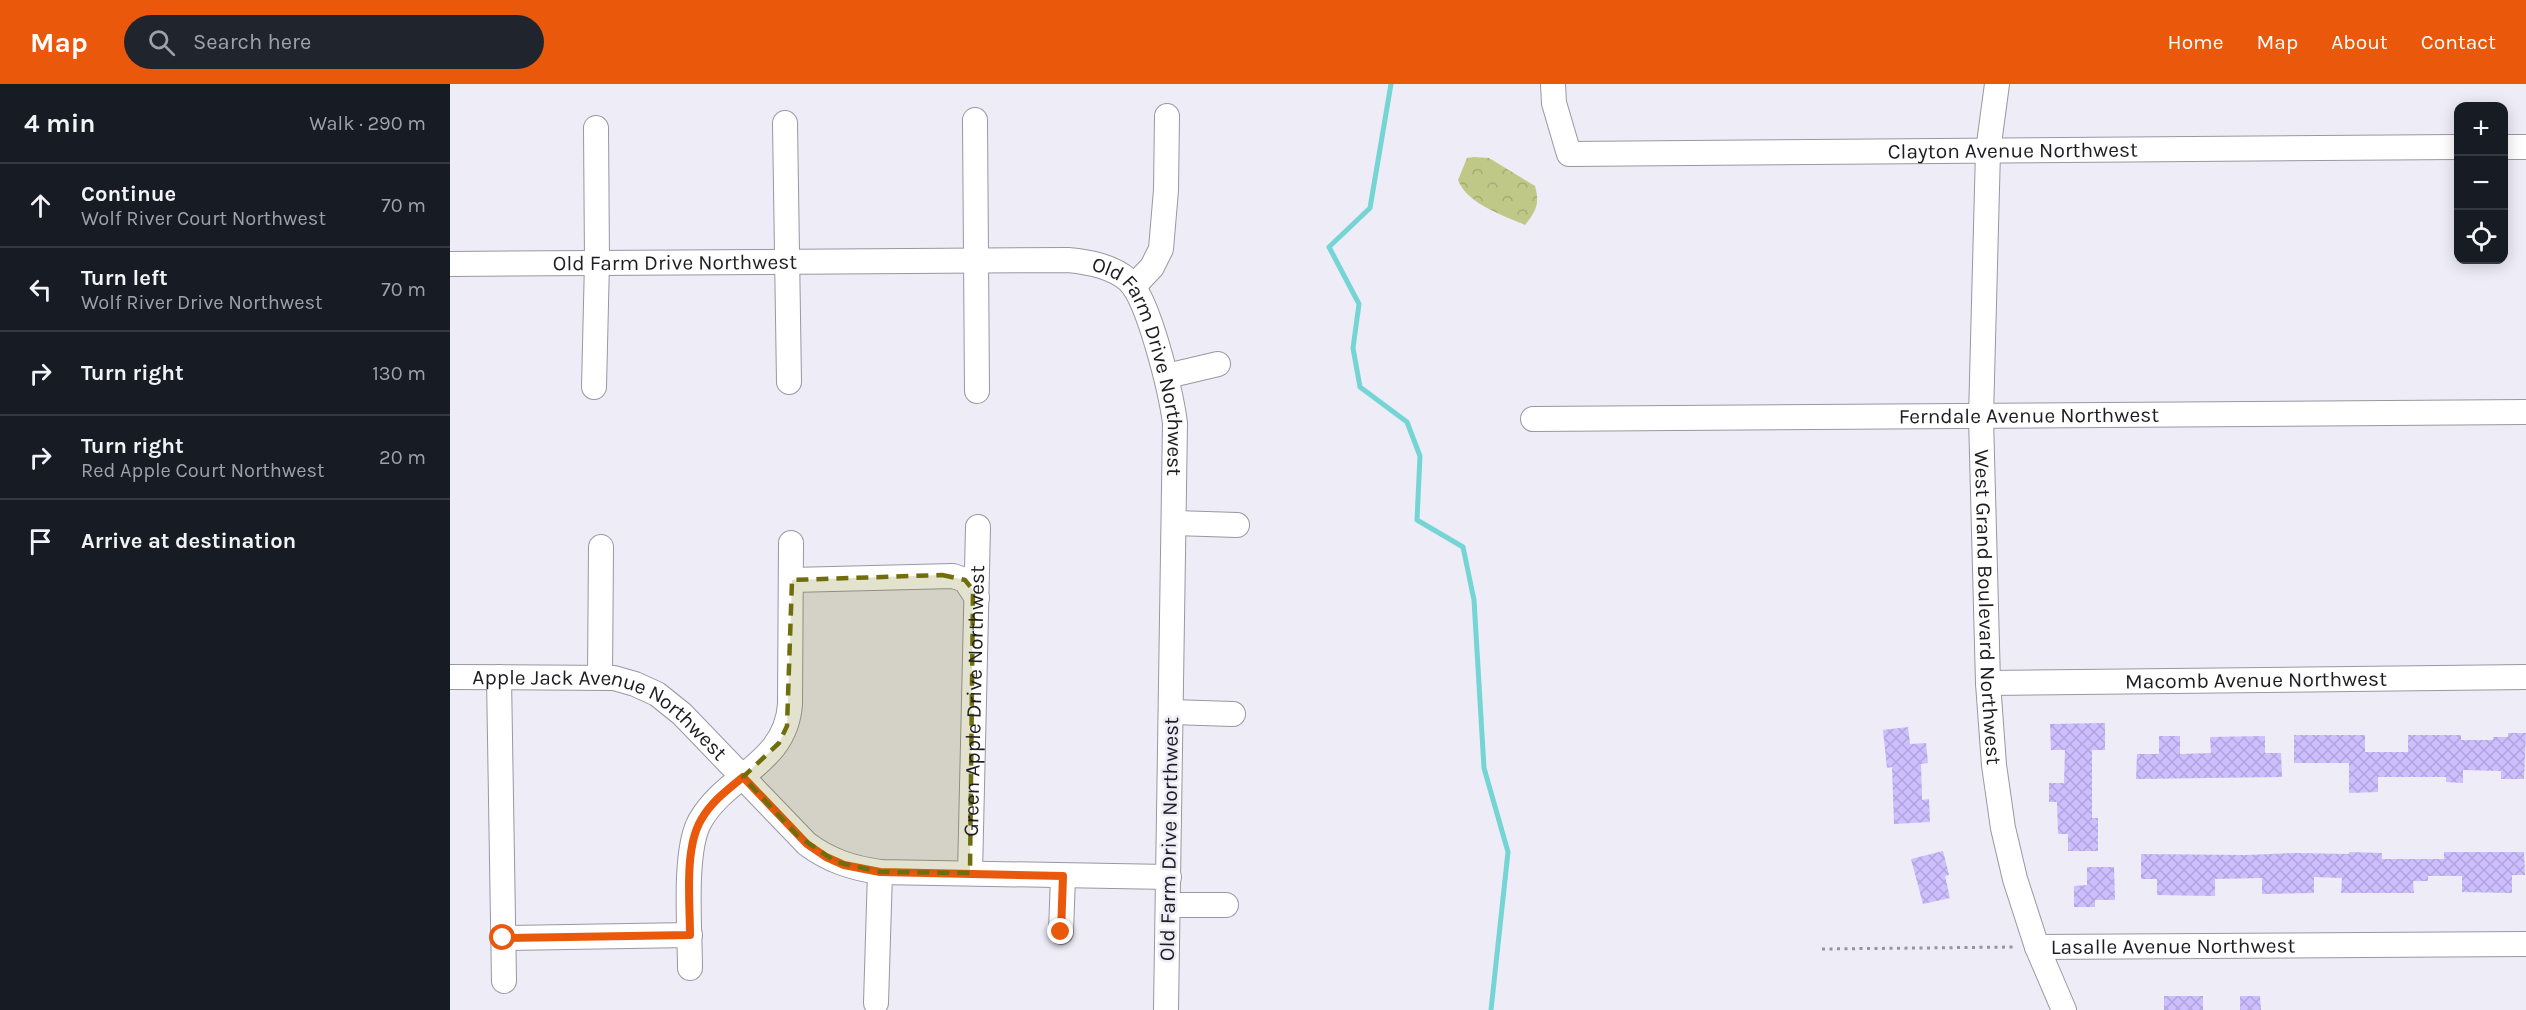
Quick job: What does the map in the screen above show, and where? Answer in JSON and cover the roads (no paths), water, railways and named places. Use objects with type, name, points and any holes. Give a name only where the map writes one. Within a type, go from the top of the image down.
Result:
[{"type":"street","name":"Clayton Avenue Northwest","points":[[1553,84],[1554,103],[1569,154],[2454,147]]},
{"type":"street","name":"West Grand Boulevard Northwest","points":[[1997,84],[1988,151],[1982,417],[1988,683],[1994,765],[2003,828],[2015,879],[2037,947],[2064,1010]]},
{"type":"street","points":[[1134,286],[1152,267],[1161,249],[1166,190],[1167,116]]},
{"type":"street","points":[[975,120],[977,391]]},
{"type":"street","points":[[785,123],[789,382]]},
{"type":"street","points":[[594,387],[597,262],[596,128]]},
{"type":"street","points":[[2508,147],[2526,147]]},
{"type":"street","name":"Old Farm Drive Northwest","points":[[450,264],[1083,261],[1115,272],[1134,286],[1167,376],[1175,423],[1166,1010]]},
{"type":"street","points":[[1167,376],[1218,364]]},
{"type":"street","name":"Ferndale Avenue Northwest","points":[[1533,419],[2526,412]]},
{"type":"street","points":[[1175,523],[1237,525]]},
{"type":"street","name":"Green Apple Drive Northwest","points":[[970,873],[978,527]]},
{"type":"street","points":[[690,968],[691,863],[696,831],[712,804],[779,743],[788,726],[791,543]]},
{"type":"street","points":[[600,677],[601,547]]},
{"type":"street","points":[[792,580],[953,576],[965,580],[977,598]]},
{"type":"street","name":"Apple Jack Avenue Northwest","points":[[450,677],[600,677],[635,684],[667,700],[798,836],[817,852],[844,865],[880,872],[1169,877]]},
{"type":"street","points":[[499,677],[504,981]]},
{"type":"street","name":"Macomb Avenue Northwest","points":[[1988,683],[2526,677]]},
{"type":"street","points":[[1171,712],[1233,714]]},
{"type":"street","points":[[876,1003],[880,872]]},
{"type":"street","points":[[1061,932],[1063,876]]},
{"type":"street","points":[[1168,905],[1227,906]]},
{"type":"street","points":[[503,938],[690,935]]},
{"type":"street","name":"Lasalle Avenue Northwest","points":[[2037,947],[2526,944]]},
{"type":"waterway","points":[[1391,84],[1370,208],[1329,247],[1359,304],[1353,348],[1360,387],[1407,422],[1420,456],[1417,520],[1463,547],[1474,600],[1484,768],[1508,852],[1491,1010]]}]
